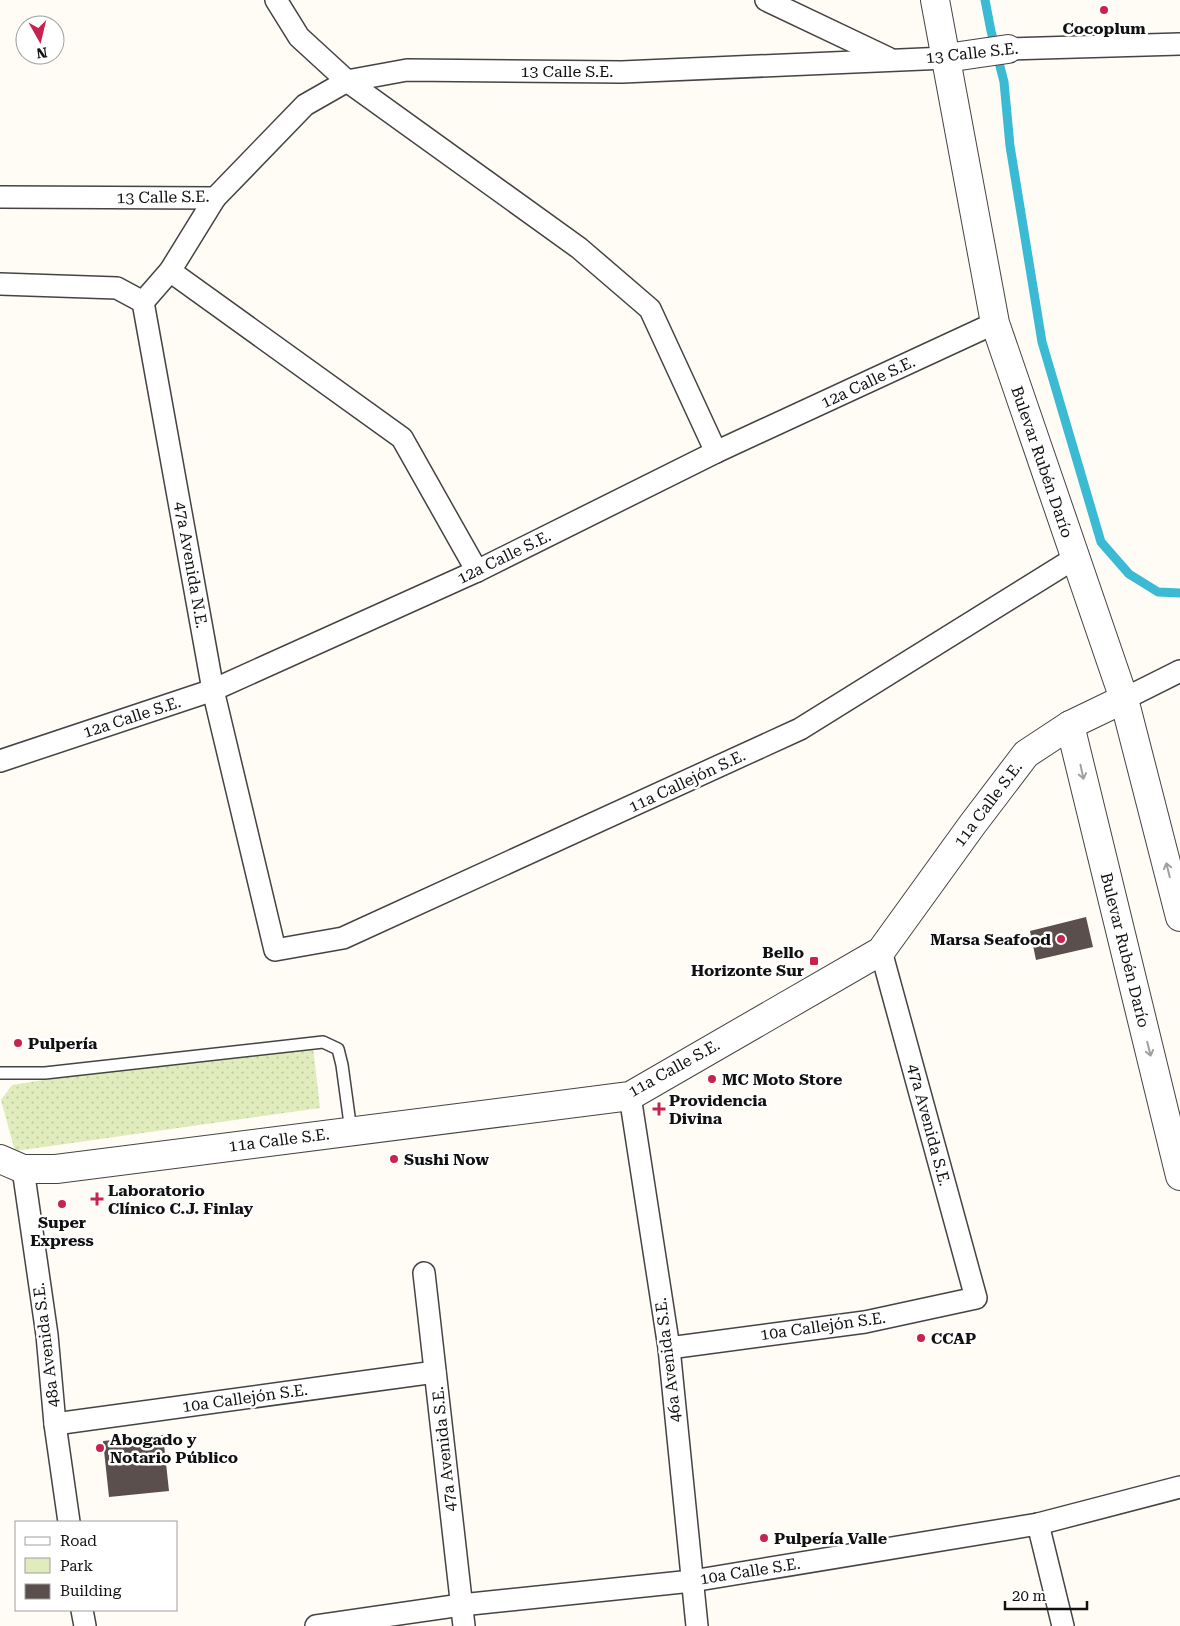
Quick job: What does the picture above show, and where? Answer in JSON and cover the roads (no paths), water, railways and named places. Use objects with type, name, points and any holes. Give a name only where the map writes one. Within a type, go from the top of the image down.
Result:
[{"type":"street","points":[[276,0],[299,37],[347,81],[579,248],[650,309],[716,452]]},
{"type":"street","points":[[766,0],[891,60]]},
{"type":"street","name":"Bulevar Rubén Darío","points":[[934,0],[995,323],[1074,558],[1124,699],[1180,917]]},
{"type":"street","name":"13 Calle S.E.","points":[[0,197],[215,198],[305,105],[347,81],[407,70],[622,72],[946,58],[996,50],[1180,44]]},
{"type":"street","points":[[0,284],[117,288],[143,302],[170,271],[215,198]]},
{"type":"street","points":[[170,271],[402,438],[476,571]]},
{"type":"street","name":"47a Avenida N.E.","points":[[143,302],[213,690],[275,950]]},
{"type":"street","name":"12a Calle S.E.","points":[[0,760],[213,690],[476,571],[716,452],[995,323]]},
{"type":"street","name":"11a Callejón S.E.","points":[[275,950],[343,938],[800,729],[1074,558]]},
{"type":"street","name":"11a Calle S.E.","points":[[11,1164],[56,1169],[630,1096],[881,951],[1026,754],[1070,725],[1180,671]]},
{"type":"street","name":"Bulevar Rubén Darío","points":[[1070,725],[1180,1176]]},
{"type":"street","name":"47a Avenida S.E.","points":[[881,951],[976,1298]]},
{"type":"street","name":"46a Avenida S.E.","points":[[630,1096],[668,1348],[698,1626]]},
{"type":"street","name":"48a Avenida S.E.","points":[[11,1164],[47,1335],[55,1424],[70,1521]]},
{"type":"street","name":"47a Avenida S.E.","points":[[424,1272],[464,1626]]},
{"type":"street","name":"10a Callejón S.E.","points":[[668,1348],[865,1322],[976,1298]]},
{"type":"street","name":"10a Callejón S.E.","points":[[55,1424],[435,1372]]},
{"type":"street","name":"10a Calle S.E.","points":[[316,1626],[461,1605],[692,1581],[1038,1524],[1180,1487]]},
{"type":"street","points":[[1038,1524],[1063,1626]]},
{"type":"street","points":[[82,1611],[85,1626]]},
{"type":"lane","points":[[0,1073],[46,1073],[323,1042],[338,1049],[342,1065],[350,1131]]},
{"type":"waterway","points":[[985,0],[1004,82],[1010,146],[1042,342],[1101,542],[1129,574],[1158,592],[1180,593]]},
{"type":"place","name":"Cocoplum","points":[[1104,10]]},
{"type":"place","name":"Marsa Seafood","points":[[1061,939]]},
{"type":"place","name":"Bello Horizonte Sur","points":[[814,961]]},
{"type":"place","name":"Pulpería","points":[[18,1043]]},
{"type":"place","name":"MC Moto Store","points":[[712,1079]]},
{"type":"place","name":"Providencia Divina","points":[[659,1109]]},
{"type":"place","name":"Sushi Now","points":[[394,1159]]},
{"type":"place","name":"Laboratorio Clínico C.J. Finlay","points":[[97,1199]]},
{"type":"place","name":"Super Express","points":[[62,1204]]},
{"type":"place","name":"CCAP","points":[[921,1338]]},
{"type":"place","name":"Abogado y Notario Público","points":[[100,1448]]},
{"type":"place","name":"Pulpería Valle","points":[[764,1538]]}]
